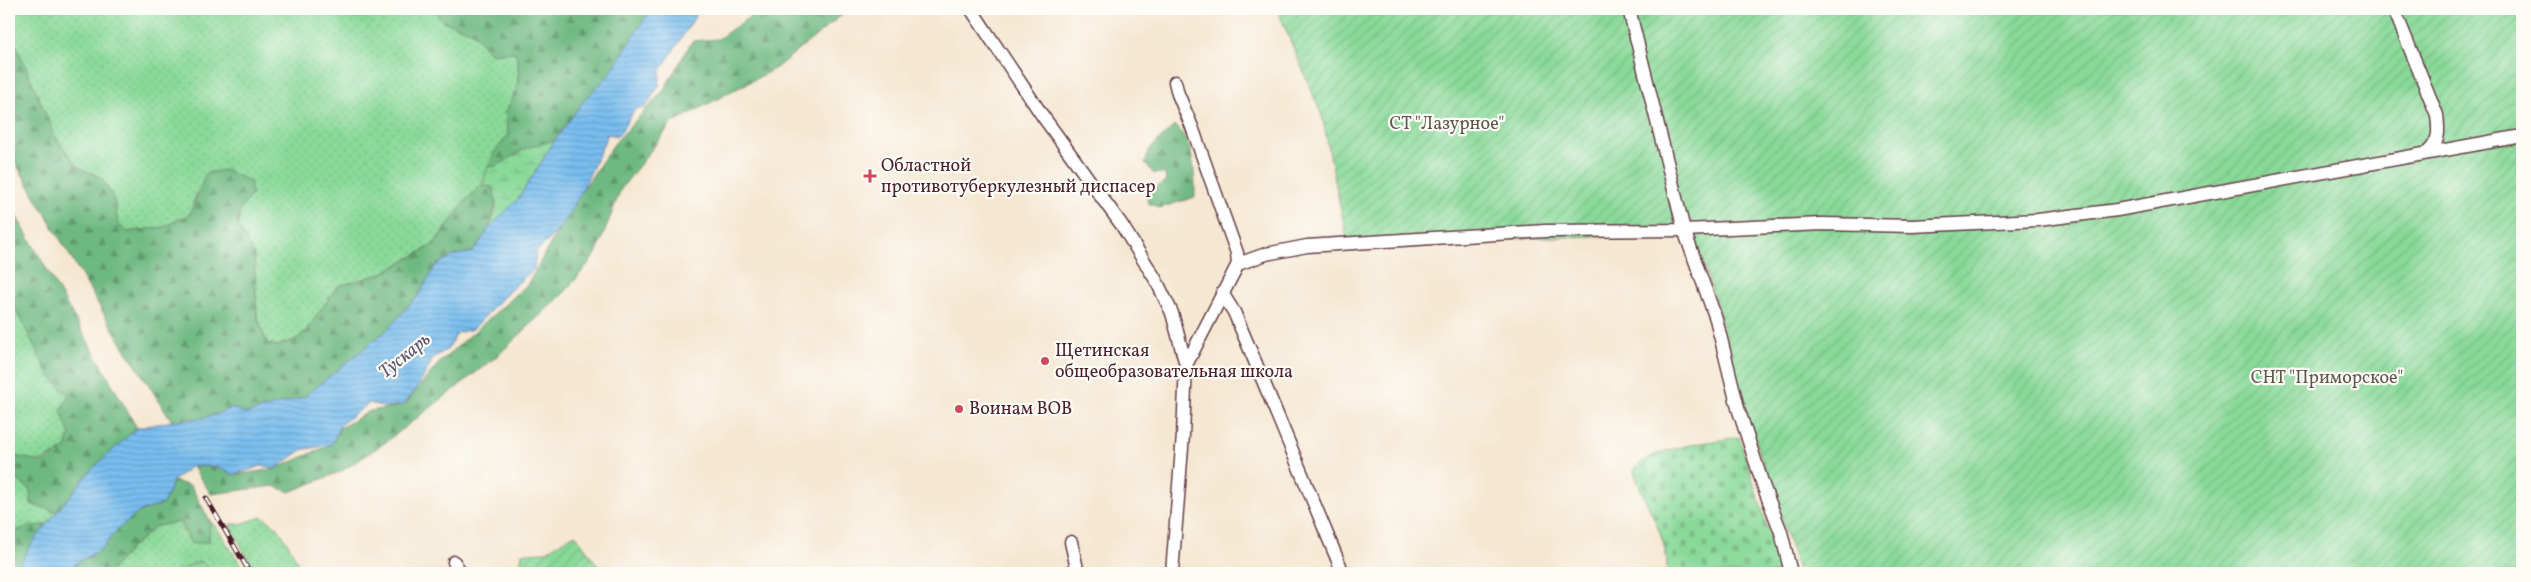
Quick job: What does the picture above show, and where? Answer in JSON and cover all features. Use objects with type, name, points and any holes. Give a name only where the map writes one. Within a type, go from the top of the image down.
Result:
[{"type":"street","points":[[971,9],[1042,115],[1121,224],[1156,280],[1172,313],[1186,365],[1172,573]]},
{"type":"street","points":[[1629,9],[1684,230],[1716,319],[1738,408],[1764,488],[1781,532],[1791,573]]},
{"type":"street","points":[[2394,9],[2437,115],[2439,133],[2436,146],[2427,153]]},
{"type":"street","points":[[1176,82],[1178,94],[1192,126],[1237,253],[1238,264],[1186,365]]},
{"type":"street","points":[[1238,264],[1266,254],[1307,246],[1545,231],[1684,230],[1814,224],[1912,226],[2038,220],[2117,210],[2522,136]]},
{"type":"street","points":[[1222,293],[1234,312],[1251,351],[1343,573]]},
{"type":"street","points":[[1071,542],[1078,573]]},
{"type":"street","points":[[454,562],[461,573]]},
{"type":"green space","points":[[9,9],[433,9],[443,21],[471,31],[491,53],[515,51],[518,83],[505,112],[509,135],[494,153],[482,185],[468,198],[433,245],[381,274],[338,286],[305,332],[297,339],[277,346],[267,343],[257,316],[254,254],[238,226],[240,210],[252,193],[197,192],[190,214],[164,227],[127,232],[118,224],[114,199],[101,178],[78,167],[56,138],[9,29]]},
{"type":"green space","points":[[433,9],[651,9],[608,76],[585,99],[555,140],[527,148],[496,166],[488,167],[494,153],[508,135],[505,112],[518,83],[515,52],[491,54],[471,31],[443,21]]},
{"type":"green space","points":[[761,9],[843,9],[843,14],[776,68],[672,123],[621,189],[596,254],[567,290],[496,357],[386,442],[342,471],[290,492],[274,486],[211,494],[192,466],[217,467],[234,475],[275,469],[332,444],[340,428],[370,411],[404,405],[439,363],[527,285],[571,207],[614,144],[664,90],[692,41],[718,39]]},
{"type":"green space","points":[[1277,9],[2522,9],[2522,573],[1799,573],[1741,397],[1717,306],[1693,233],[1435,241],[1349,250],[1322,116]]},
{"type":"green space","points":[[9,29],[56,138],[78,167],[101,178],[114,199],[118,224],[127,232],[164,227],[190,214],[206,173],[224,170],[250,181],[252,194],[240,210],[238,226],[254,254],[257,316],[267,343],[277,346],[297,339],[305,332],[338,286],[381,274],[433,245],[468,198],[482,185],[492,187],[497,196],[490,227],[473,252],[453,256],[436,265],[420,293],[387,330],[304,397],[245,414],[233,408],[205,418],[172,421],[117,336],[9,152]]},
{"type":"green space","points":[[1175,125],[1190,149],[1195,177],[1195,197],[1160,208],[1148,203],[1146,193],[1166,181],[1165,174],[1153,173],[1145,163],[1150,149]]},
{"type":"green space","points":[[555,140],[518,199],[491,226],[510,233],[329,377],[387,330],[420,293],[436,265],[453,256],[474,251],[488,229],[495,212],[495,195],[492,187],[482,185],[488,167],[496,166],[527,148]]},
{"type":"green space","points":[[9,203],[137,428],[91,470],[57,512],[31,504],[30,490],[13,476],[9,468],[15,456],[43,462],[66,448],[70,435],[61,410],[69,396],[49,375],[9,296]]},
{"type":"green space","points":[[9,296],[49,375],[69,396],[61,410],[70,435],[66,448],[13,476],[30,490],[31,504],[57,512],[46,525],[30,526],[14,532],[9,540]]},
{"type":"green space","points":[[1739,437],[1782,573],[1667,573],[1667,559],[1660,533],[1634,471],[1641,463],[1652,456],[1666,451]]},
{"type":"green space","points":[[173,481],[191,486],[210,521],[209,542],[191,544],[180,522],[156,526],[131,548],[108,573],[69,573],[76,563],[102,549],[117,530],[139,512],[163,504]]},
{"type":"green space","points":[[262,517],[270,521],[282,534],[302,573],[255,573],[230,524],[240,524]]},
{"type":"green space","points":[[210,521],[219,531],[246,573],[211,573],[201,561],[173,573],[108,573],[131,548],[156,526],[180,522],[182,530],[209,542]]},
{"type":"green space","points":[[46,525],[14,573],[9,573],[9,540],[13,532],[30,526]]},
{"type":"green space","points":[[575,534],[603,573],[519,573],[522,553],[545,552]]},
{"type":"green space","points":[[201,561],[211,573],[173,573]]},
{"type":"water","name":"Тускарь","points":[[651,9],[700,9],[661,70],[659,86],[645,108],[636,108],[618,136],[608,134],[570,213],[549,240],[536,251],[534,269],[509,291],[473,329],[457,333],[448,349],[434,357],[419,385],[404,405],[385,407],[369,403],[341,424],[332,444],[302,450],[275,469],[261,466],[234,475],[217,467],[192,466],[173,481],[163,504],[139,512],[117,530],[102,549],[76,563],[69,573],[14,573],[32,543],[91,470],[137,428],[172,421],[205,418],[233,408],[245,414],[304,397],[387,330],[420,293],[436,265],[453,256],[473,252],[490,227],[518,199],[555,140],[585,99],[608,76]]},
{"type":"railway","points":[[206,498],[250,573]]},
{"type":"place","name":"Областной противотуберкулезный диспасер","points":[[870,176]]},
{"type":"place","name":"Щетинская общеобразовательная школа","points":[[1045,361]]},
{"type":"place","name":"Воинам ВОВ","points":[[959,409]]},
{"type":"park label","name":"СТ \"Лазурное\"","points":[[1447,124]]},
{"type":"park label","name":"СНТ \"Приморское\"","points":[[2327,378]]}]
